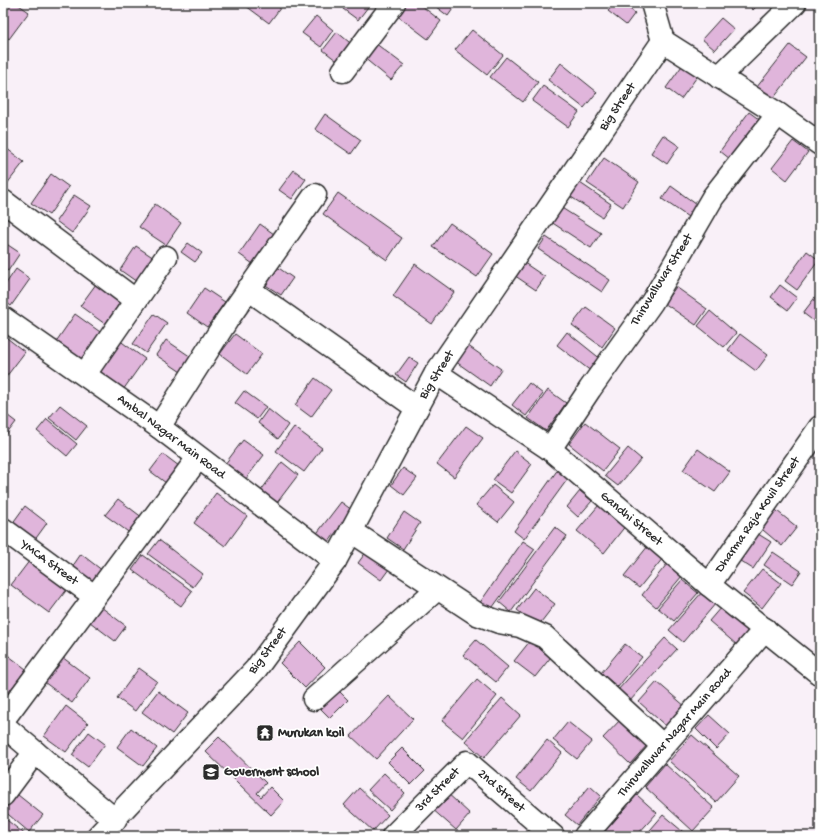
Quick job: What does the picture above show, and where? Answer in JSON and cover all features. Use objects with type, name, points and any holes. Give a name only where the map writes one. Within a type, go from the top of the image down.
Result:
[{"type":"street","points":[[343,70],[394,3]]},
{"type":"street","points":[[654,3],[663,41],[778,114],[816,134]]},
{"type":"street","points":[[719,77],[795,3]]},
{"type":"street","name":"Big Street","points":[[105,831],[256,669],[335,560],[436,373],[663,41]]},
{"type":"street","name":"Thiruvalluvar Street","points":[[550,449],[590,389],[652,302],[713,197],[778,114]]},
{"type":"street","points":[[159,427],[227,320],[315,195]]},
{"type":"street","points":[[3,201],[135,300]]},
{"type":"street","points":[[85,374],[166,257]]},
{"type":"street","points":[[248,289],[417,408]]},
{"type":"street","name":"Ambal Nagar Main Road","points":[[3,318],[159,427],[198,458],[335,560]]},
{"type":"street","name":"Gandhi Street","points":[[436,373],[550,449],[709,585],[765,629],[817,664]]},
{"type":"street","name":"Dharma Raja Kovil Street","points":[[709,585],[820,427]]},
{"type":"street","points":[[3,720],[198,458]]},
{"type":"street","name":"YMCA Street","points":[[3,529],[94,596]]},
{"type":"street","points":[[351,531],[477,614],[499,622],[520,626],[545,637],[663,746]]},
{"type":"street","points":[[314,699],[437,589]]},
{"type":"street","name":"Thiruvalluvar Nagar Main Road","points":[[585,836],[765,629]]},
{"type":"street","points":[[3,725],[35,752],[105,831]]},
{"type":"street","points":[[3,795],[35,752]]},
{"type":"street","name":"3rd Street","points":[[393,836],[467,762]]},
{"type":"street","name":"2nd Street","points":[[467,762],[553,836]]},
{"type":"building","points":[[11,3],[16,3],[29,12],[9,39],[3,34],[3,14]]},
{"type":"building","points":[[242,3],[284,3],[269,23]]},
{"type":"building","points":[[348,3],[371,3],[358,20],[343,9]]},
{"type":"building","points":[[404,3],[418,3],[441,21],[428,39],[395,14]]},
{"type":"building","points":[[431,3],[457,3],[448,16]]},
{"type":"building","points":[[614,3],[622,3],[635,13],[626,25],[608,11]]},
{"type":"building","points":[[747,3],[760,3],[753,10]]},
{"type":"building","points":[[316,16],[333,30],[321,47],[302,33]]},
{"type":"building","points":[[721,18],[734,29],[715,50],[702,39]]},
{"type":"building","points":[[472,30],[503,55],[487,75],[455,50]]},
{"type":"building","points":[[337,32],[355,47],[341,64],[323,50]]},
{"type":"building","points":[[375,43],[404,65],[391,80],[363,57]]},
{"type":"building","points":[[790,45],[806,57],[769,104],[753,92]]},
{"type":"building","points":[[506,57],[538,82],[523,102],[490,77]]},
{"type":"building","points":[[561,63],[597,92],[584,108],[548,80]]},
{"type":"building","points":[[684,63],[699,74],[681,99],[666,88]]},
{"type":"building","points":[[543,86],[579,112],[568,127],[532,101]]},
{"type":"building","points":[[749,112],[760,120],[730,159],[720,151]]},
{"type":"building","points":[[325,114],[361,140],[351,154],[315,129]]},
{"type":"building","points":[[663,135],[679,146],[667,164],[651,153]]},
{"type":"building","points":[[793,141],[808,152],[787,180],[772,168]]},
{"type":"building","points":[[6,148],[24,162],[3,189],[3,153]]},
{"type":"building","points":[[604,158],[639,182],[623,207],[587,183]]},
{"type":"building","points":[[294,170],[306,179],[292,199],[279,190]]},
{"type":"building","points":[[51,174],[69,187],[49,215],[31,203]]},
{"type":"building","points":[[577,181],[611,204],[602,217],[568,195]]},
{"type":"building","points":[[671,186],[700,207],[691,219],[662,199]]},
{"type":"building","points":[[338,193],[402,238],[387,260],[323,214]]},
{"type":"building","points":[[74,195],[91,206],[72,233],[56,221]]},
{"type":"building","points":[[155,204],[181,223],[166,245],[139,227]]},
{"type":"building","points":[[557,205],[601,233],[591,248],[548,220]]},
{"type":"building","points":[[450,223],[493,254],[477,277],[433,247]]},
{"type":"building","points":[[260,224],[274,234],[253,264],[239,254]]},
{"type":"building","points":[[546,237],[610,280],[602,292],[538,249]]},
{"type":"building","points":[[5,243],[20,253],[8,271],[3,267],[3,246]]},
{"type":"building","points":[[188,243],[202,253],[195,262],[181,252]]},
{"type":"building","points":[[136,246],[154,258],[137,282],[120,270]]},
{"type":"building","points":[[807,251],[819,260],[797,290],[785,281]]},
{"type":"building","points":[[517,258],[545,277],[536,290],[508,271]]},
{"type":"building","points":[[273,264],[293,278],[281,295],[261,282]]},
{"type":"building","points":[[415,264],[454,292],[432,324],[393,296]]},
{"type":"building","points":[[16,269],[30,279],[11,306],[3,300],[3,288]]},
{"type":"building","points":[[96,284],[121,301],[105,324],[80,306]]},
{"type":"building","points":[[780,285],[797,298],[788,310],[771,297]]},
{"type":"building","points":[[676,287],[707,309],[696,325],[664,303]]},
{"type":"building","points":[[204,288],[225,302],[207,327],[187,313]]},
{"type":"building","points":[[820,291],[820,326],[803,313]]},
{"type":"building","points":[[586,307],[615,328],[602,347],[572,325]]},
{"type":"building","points":[[710,311],[736,333],[724,347],[698,326]]},
{"type":"building","points":[[75,314],[103,334],[81,366],[53,346]]},
{"type":"building","points":[[154,314],[167,323],[146,353],[133,344]]},
{"type":"building","points":[[567,332],[602,360],[592,372],[557,345]]},
{"type":"building","points":[[235,334],[262,354],[247,374],[220,354]]},
{"type":"building","points":[[740,334],[768,355],[756,371],[728,350]]},
{"type":"building","points":[[3,335],[25,352],[6,377],[3,374]]},
{"type":"building","points":[[119,340],[145,359],[123,390],[97,372]]},
{"type":"building","points":[[166,340],[194,359],[184,374],[156,355]]},
{"type":"building","points":[[464,343],[501,369],[490,386],[452,359]]},
{"type":"building","points":[[409,357],[418,363],[406,382],[396,375]]},
{"type":"building","points":[[315,378],[331,390],[311,417],[295,405]]},
{"type":"building","points":[[529,383],[543,394],[526,416],[512,405]]},
{"type":"building","points":[[548,390],[566,403],[546,431],[528,418]]},
{"type":"building","points":[[244,391],[266,407],[257,419],[235,403]]},
{"type":"building","points":[[60,405],[87,426],[76,440],[49,418]]},
{"type":"building","points":[[268,409],[288,425],[278,439],[258,423]]},
{"type":"building","points":[[3,412],[16,422],[3,439]]},
{"type":"building","points":[[47,419],[77,444],[67,456],[37,431]]},
{"type":"building","points":[[585,422],[620,449],[603,471],[569,444]]},
{"type":"building","points":[[466,426],[483,438],[454,477],[437,464]]},
{"type":"building","points":[[294,427],[322,448],[304,472],[276,451]]},
{"type":"building","points":[[243,440],[264,455],[242,484],[222,468]]},
{"type":"building","points":[[628,448],[641,459],[618,486],[605,476]]},
{"type":"building","points":[[698,449],[730,472],[715,492],[683,470]]},
{"type":"building","points":[[515,451],[532,464],[511,493],[493,480]]},
{"type":"building","points":[[163,454],[179,466],[166,483],[150,471]]},
{"type":"building","points":[[282,462],[298,475],[273,508],[257,496]]},
{"type":"building","points":[[561,465],[572,473],[524,539],[514,531]]},
{"type":"building","points":[[403,468],[417,478],[404,495],[391,485]]},
{"type":"building","points":[[493,485],[514,502],[498,522],[476,505]]},
{"type":"building","points":[[580,491],[592,501],[578,517],[567,507]]},
{"type":"building","points":[[216,493],[247,516],[225,546],[194,523]]},
{"type":"building","points":[[118,499],[143,518],[131,534],[105,515]]},
{"type":"building","points":[[604,499],[630,520],[604,553],[577,531]]},
{"type":"building","points":[[341,502],[352,510],[323,550],[311,541]]},
{"type":"building","points":[[25,506],[47,523],[31,545],[9,528]]},
{"type":"building","points":[[772,507],[797,527],[782,546],[757,525]]},
{"type":"building","points":[[404,512],[420,523],[403,549],[387,538]]},
{"type":"building","points":[[555,527],[567,536],[511,612],[499,602]]},
{"type":"building","points":[[755,532],[771,542],[753,569],[737,559]]},
{"type":"building","points":[[159,540],[203,574],[193,587],[148,554]]},
{"type":"building","points":[[523,541],[535,549],[490,611],[479,604]]},
{"type":"building","points":[[648,546],[663,558],[639,588],[624,576]]},
{"type":"building","points":[[369,548],[392,565],[381,580],[358,563]]},
{"type":"building","points":[[773,552],[801,571],[792,584],[764,565]]},
{"type":"building","points":[[81,554],[103,571],[92,587],[70,570]]},
{"type":"building","points":[[143,555],[192,591],[181,606],[132,570]]},
{"type":"building","points":[[30,560],[68,588],[49,613],[11,585]]},
{"type":"building","points":[[667,564],[682,576],[656,607],[642,595]]},
{"type":"building","points":[[762,569],[781,583],[762,608],[743,593]]},
{"type":"building","points":[[682,580],[698,593],[674,621],[658,608]]},
{"type":"building","points":[[534,588],[555,604],[538,626],[517,610]]},
{"type":"building","points":[[703,591],[716,603],[683,642],[669,630]]},
{"type":"building","points":[[101,607],[126,626],[115,641],[90,622]]},
{"type":"building","points":[[721,607],[749,631],[737,645],[709,621]]},
{"type":"building","points":[[665,638],[677,649],[629,702],[617,691]]},
{"type":"building","points":[[476,640],[508,667],[496,682],[463,655]]},
{"type":"building","points":[[530,641],[551,657],[535,677],[514,661]]},
{"type":"building","points":[[300,642],[325,667],[305,688],[280,663]]},
{"type":"building","points":[[625,644],[642,657],[618,687],[601,673]]},
{"type":"building","points":[[5,653],[26,669],[3,700],[3,656]]},
{"type":"building","points":[[62,657],[90,678],[72,703],[44,682]]},
{"type":"building","points":[[139,668],[157,681],[135,711],[117,698]]},
{"type":"building","points":[[477,679],[497,696],[463,738],[442,721]]},
{"type":"building","points":[[657,682],[686,707],[668,728],[639,702]]},
{"type":"building","points":[[338,690],[348,700],[330,718],[320,708]]},
{"type":"building","points":[[158,691],[188,713],[172,734],[142,712]]},
{"type":"building","points":[[389,696],[413,719],[376,759],[351,736]]},
{"type":"building","points":[[502,698],[521,715],[484,758],[465,741]]},
{"type":"building","points":[[66,706],[88,723],[66,752],[44,736]]},
{"type":"building","points":[[709,715],[730,734],[716,749],[696,729]]},
{"type":"building","points":[[622,718],[649,743],[630,764],[603,738]]},
{"type":"building","points":[[568,722],[592,741],[577,759],[553,740]]},
{"type":"building","points":[[131,728],[157,748],[143,766],[117,747]]},
{"type":"building","points":[[89,732],[105,744],[88,767],[72,755]]},
{"type":"building","points":[[692,735],[739,776],[716,802],[669,761]]},
{"type":"building","points":[[219,737],[266,783],[257,793],[261,797],[270,787],[284,801],[271,815],[205,751]]},
{"type":"building","points":[[547,740],[562,753],[531,791],[516,779]]},
{"type":"building","points":[[402,748],[425,771],[411,785],[388,762]]},
{"type":"building","points":[[665,764],[714,808],[693,831],[645,787]]},
{"type":"building","points":[[384,773],[405,793],[390,810],[368,790]]},
{"type":"building","points":[[590,786],[601,796],[577,825],[565,815]]},
{"type":"building","points":[[359,788],[388,815],[373,831],[344,805]]},
{"type":"building","points":[[13,791],[43,815],[29,832],[3,810],[3,803]]},
{"type":"building","points":[[445,791],[470,814],[456,830],[431,808]]},
{"type":"building","points":[[637,795],[657,813],[636,836],[601,836]]},
{"type":"building","points":[[663,815],[688,836],[645,836]]},
{"type":"building","points":[[3,817],[27,836],[3,836]]},
{"type":"place","name":"Murukan koil","points":[[265,733]]},
{"type":"place","name":"Goverment school","points":[[211,772]]}]
